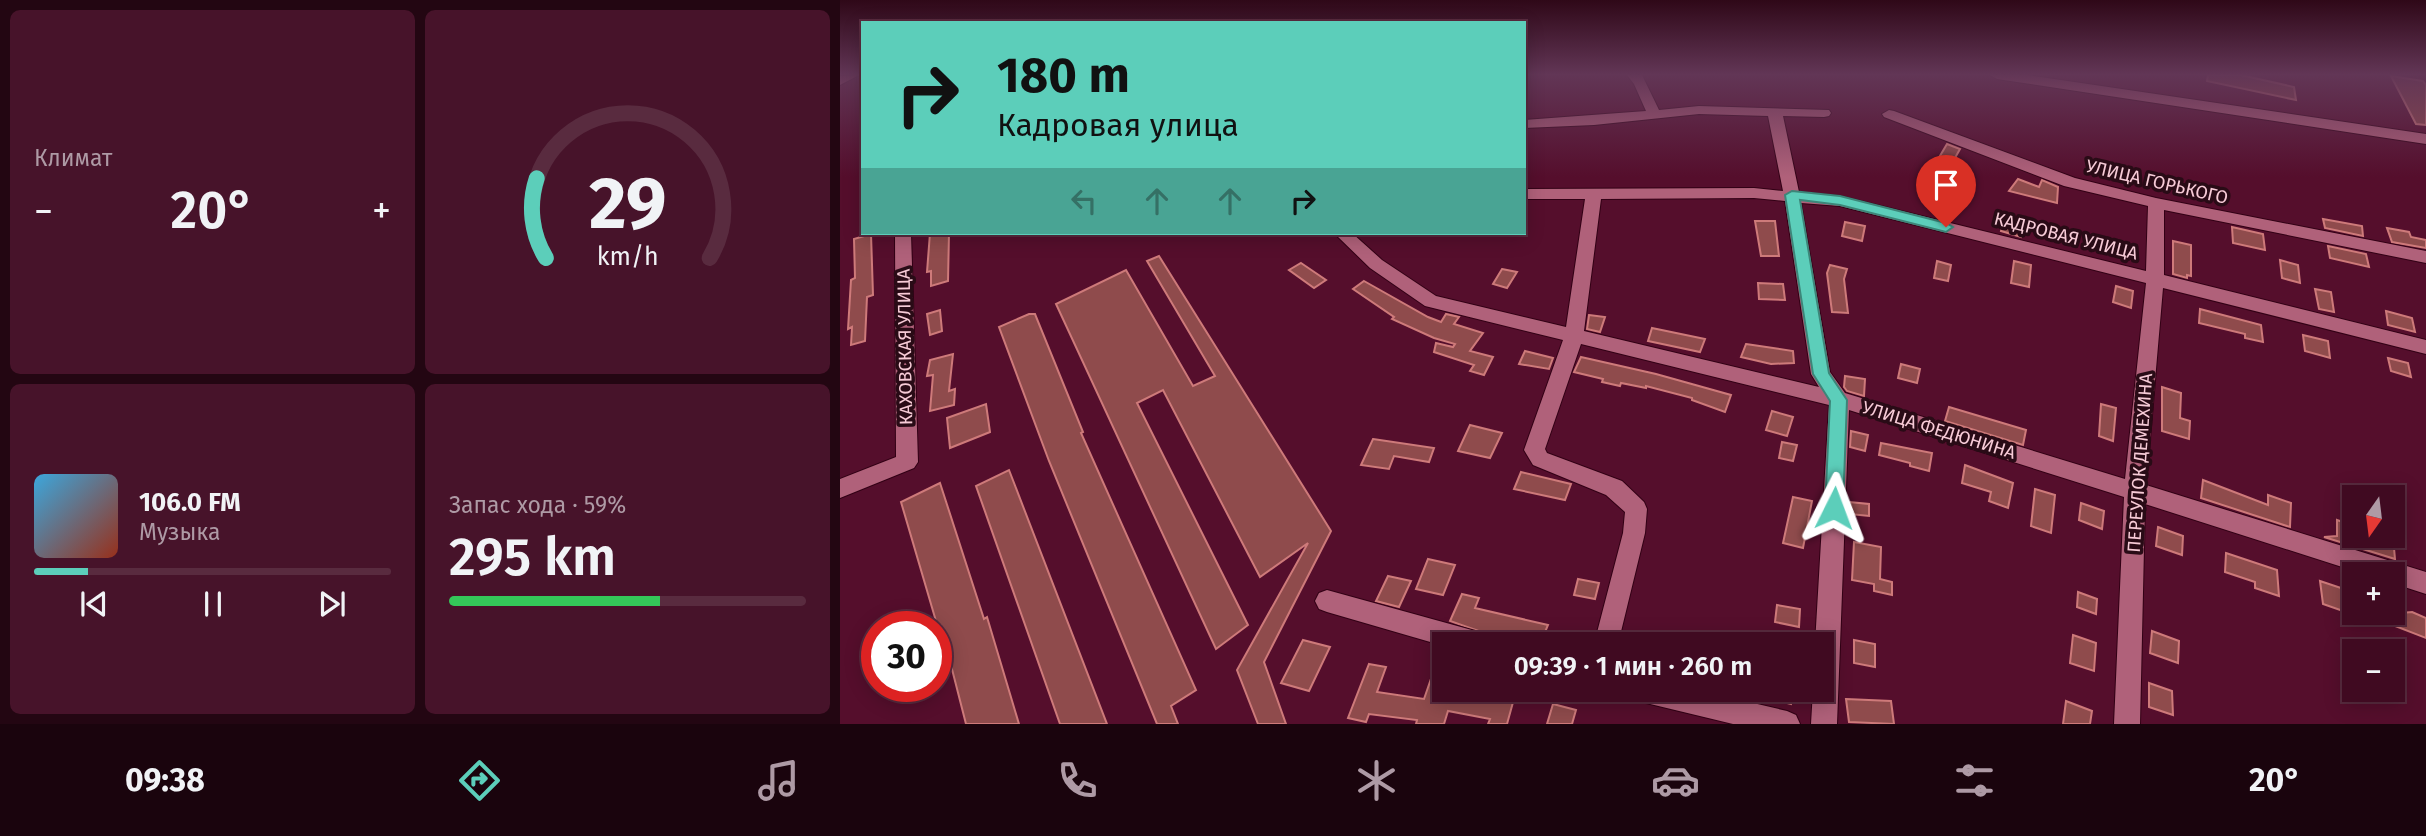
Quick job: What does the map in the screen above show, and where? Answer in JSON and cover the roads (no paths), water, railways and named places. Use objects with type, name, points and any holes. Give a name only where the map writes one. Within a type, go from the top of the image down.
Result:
[{"type":"street","points":[[1652,109],[1654,114]]},
{"type":"street","points":[[2223,109],[2426,139]]},
{"type":"street","points":[[1526,124],[1594,121],[1699,110],[1824,113]]},
{"type":"street","points":[[1775,113],[1792,195],[1821,374],[1839,400],[1824,724]]},
{"type":"street","name":"УЛИЦА ГОРЬКОГО","points":[[1889,114],[2070,182],[2155,203],[2426,257]]},
{"type":"street","name":"КАДРОВАЯ УЛИЦА","points":[[1526,194],[1792,195],[1840,201],[2426,347]]},
{"type":"street","points":[[1594,194],[1574,337],[1534,450],[1540,459],[1614,488],[1636,509],[1634,533],[1609,632]]},
{"type":"street","name":"ПЕРЕУЛОК ДЕМЕХИНА","points":[[2127,724],[2135,490],[2155,281],[2155,203]]},
{"type":"street","name":"КАХОВСКАЯ УЛИЦА","points":[[840,489],[907,462],[903,235]]},
{"type":"street","name":"УЛИЦА ФЕДЮНИНА","points":[[1344,235],[1376,264],[1432,301],[1839,400],[2135,490],[2426,583]]},
{"type":"street","points":[[1327,601],[1437,632]]},
{"type":"street","points":[[1696,702],[1787,724]]}]
